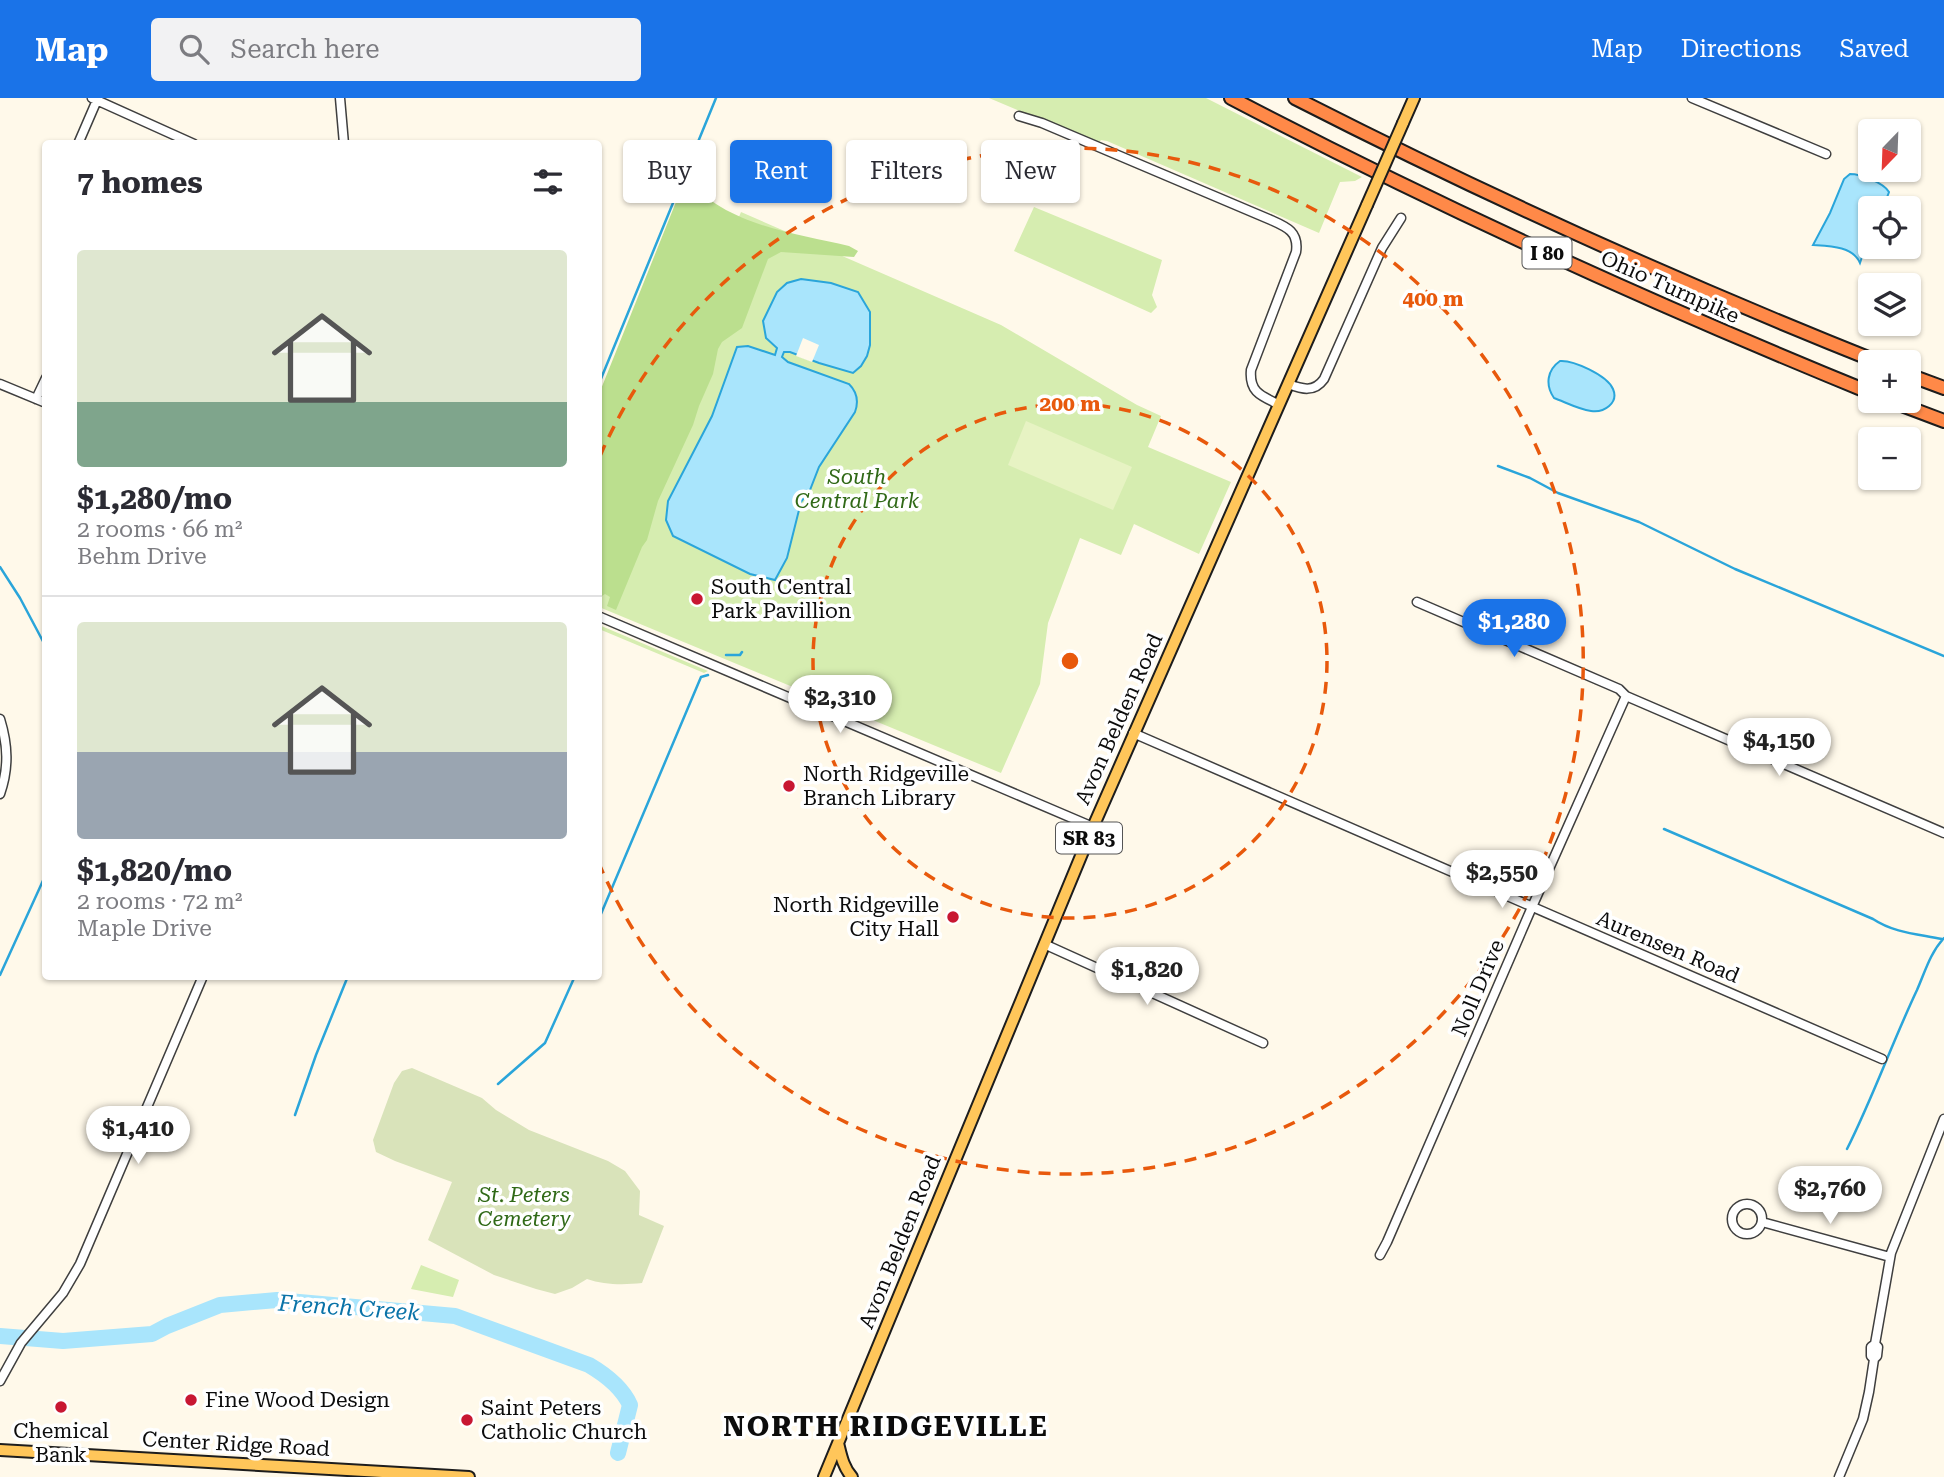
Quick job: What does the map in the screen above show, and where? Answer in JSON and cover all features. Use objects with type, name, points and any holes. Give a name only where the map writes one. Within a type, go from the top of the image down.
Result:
[{"type":"highway","name":"Ohio Turnpike","points":[[1231,98],[1388,178],[1523,242],[1650,300],[1858,388]]},
{"type":"highway","name":"Ohio Turnpike","points":[[1295,98],[1371,137],[1611,250],[1858,354]]},
{"type":"highway","points":[[1921,379],[1944,388]]},
{"type":"highway","points":[[1921,412],[1944,421]]},
{"type":"main road","name":"Avon Belden Road","points":[[824,1477],[1133,733],[1414,98]]},
{"type":"main road","points":[[838,1443],[847,1471],[852,1477]]},
{"type":"main road","name":"Center Ridge Road","points":[[0,1450],[266,1470],[469,1477]]},
{"type":"street","points":[[340,98],[344,140]]},
{"type":"street","points":[[1692,98],[1826,154]]},
{"type":"street","points":[[79,140],[94,99],[185,140]]},
{"type":"street","points":[[1019,116],[1042,123],[1271,220],[1294,234],[1296,252],[1254,360],[1250,377],[1257,393],[1278,404]]},
{"type":"street","points":[[1288,384],[1309,389],[1315,388],[1324,379],[1382,248],[1401,218]]},
{"type":"street","points":[[0,384],[42,402]]},
{"type":"street","points":[[36,400],[42,387]]},
{"type":"street","points":[[1417,602],[1619,688],[1626,696],[1944,833]]},
{"type":"street","points":[[602,618],[1093,827]]},
{"type":"street","name":"Noll Drive","points":[[1380,1255],[1626,696]]},
{"type":"street","points":[[0,719],[7,753],[0,794]]},
{"type":"street","name":"Aurensen Road","points":[[1133,733],[1882,1059]]},
{"type":"street","points":[[1044,944],[1262,1043]]},
{"type":"street","points":[[0,1381],[21,1343],[63,1293],[80,1264],[201,980]]},
{"type":"street","points":[[1839,1477],[1863,1419],[1874,1359],[1877,1356],[1878,1347],[1875,1344],[1890,1257],[1944,1119]]},
{"type":"street","points":[[1762,1222],[1890,1257]]},
{"type":"green space","points":[[989,98],[1206,98],[1362,177],[1355,181],[1340,182],[1319,233],[1107,141],[1101,140],[1098,144]]},
{"type":"green space","points":[[676,203],[716,203],[761,225],[849,246],[858,251],[854,257],[781,252],[768,259],[742,328],[722,342],[718,349],[713,374],[658,501],[647,540],[616,610],[607,606],[610,597],[605,594],[602,596],[602,387]]},
{"type":"green space","points":[[1034,207],[1162,260],[1152,295],[1157,307],[1151,313],[1014,251]]},
{"type":"green space","name":"South Central Park","points":[[741,212],[1001,325],[1137,405],[1161,416],[1148,447],[1231,482],[1199,554],[1134,524],[1121,555],[1080,538],[1048,623],[1040,684],[1001,773],[602,608],[602,553]]},
{"type":"green space","points":[[1026,421],[1132,467],[1113,510],[1008,465]]},
{"type":"green space","points":[[602,627],[708,671],[704,673],[602,630]]},
{"type":"green space","name":"St. Peters Cemetery","points":[[412,1068],[482,1098],[529,1130],[608,1161],[625,1171],[640,1191],[639,1215],[664,1226],[642,1283],[614,1284],[587,1279],[555,1294],[494,1275],[428,1240],[452,1182],[376,1152],[373,1140],[394,1083],[402,1071]]},
{"type":"green space","points":[[421,1265],[459,1280],[453,1297],[411,1289]]},
{"type":"water","points":[[1850,174],[1858,176],[1858,182],[1876,182],[1889,192],[1888,196],[1858,196],[1858,259],[1846,250],[1813,245],[1844,179]]},
{"type":"water","points":[[801,279],[831,283],[858,292],[870,312],[870,345],[861,366],[853,373],[784,352],[782,357],[788,362],[849,384],[854,390],[857,404],[855,412],[819,467],[810,490],[801,502],[787,558],[775,580],[750,574],[673,536],[666,520],[668,501],[712,416],[737,347],[748,346],[775,355],[777,348],[766,338],[763,321],[777,292],[787,283]]},
{"type":"water","points":[[1560,361],[1581,366],[1604,379],[1613,389],[1612,403],[1605,409],[1591,411],[1554,398],[1549,388],[1549,378],[1552,369]]},
{"type":"pier","points":[[803,338],[819,345],[812,362],[796,356]]},
{"type":"waterway","points":[[602,376],[716,98]]},
{"type":"waterway","points":[[1498,466],[1530,478],[1558,493],[1639,522],[1735,569],[1944,656]]},
{"type":"waterway","name":"French Creek","points":[[0,567],[42,639]]},
{"type":"waterway","points":[[726,655],[740,655],[742,652]]},
{"type":"waterway","points":[[602,912],[701,677],[708,675]]},
{"type":"waterway","points":[[1664,829],[1889,927],[1942,939]]},
{"type":"waterway","name":"French Creek","points":[[0,975],[42,883]]},
{"type":"waterway","points":[[1847,1149],[1928,963],[1944,938]]},
{"type":"waterway","points":[[295,1115],[346,980]]},
{"type":"waterway","points":[[498,1084],[545,1043],[573,980]]},
{"type":"waterway","name":"French Creek","points":[[0,1336],[63,1341],[152,1334],[220,1305],[277,1300],[455,1316],[589,1365],[607,1377],[623,1393],[630,1405],[618,1453]]},
{"type":"place","name":"South Central Park Pavillion","points":[[697,599]]},
{"type":"place","name":"North Ridgeville Branch Library","points":[[789,786]]},
{"type":"place","name":"North Ridgeville City Hall","points":[[953,917]]},
{"type":"place","name":"Fine Wood Design","points":[[191,1400]]},
{"type":"place","name":"Chemical Bank","points":[[61,1407]]},
{"type":"place","name":"Saint Peters Catholic Church","points":[[467,1420]]},
{"type":"district","name":"NORTH RIDGEVILLE","points":[[886,1426]]}]
